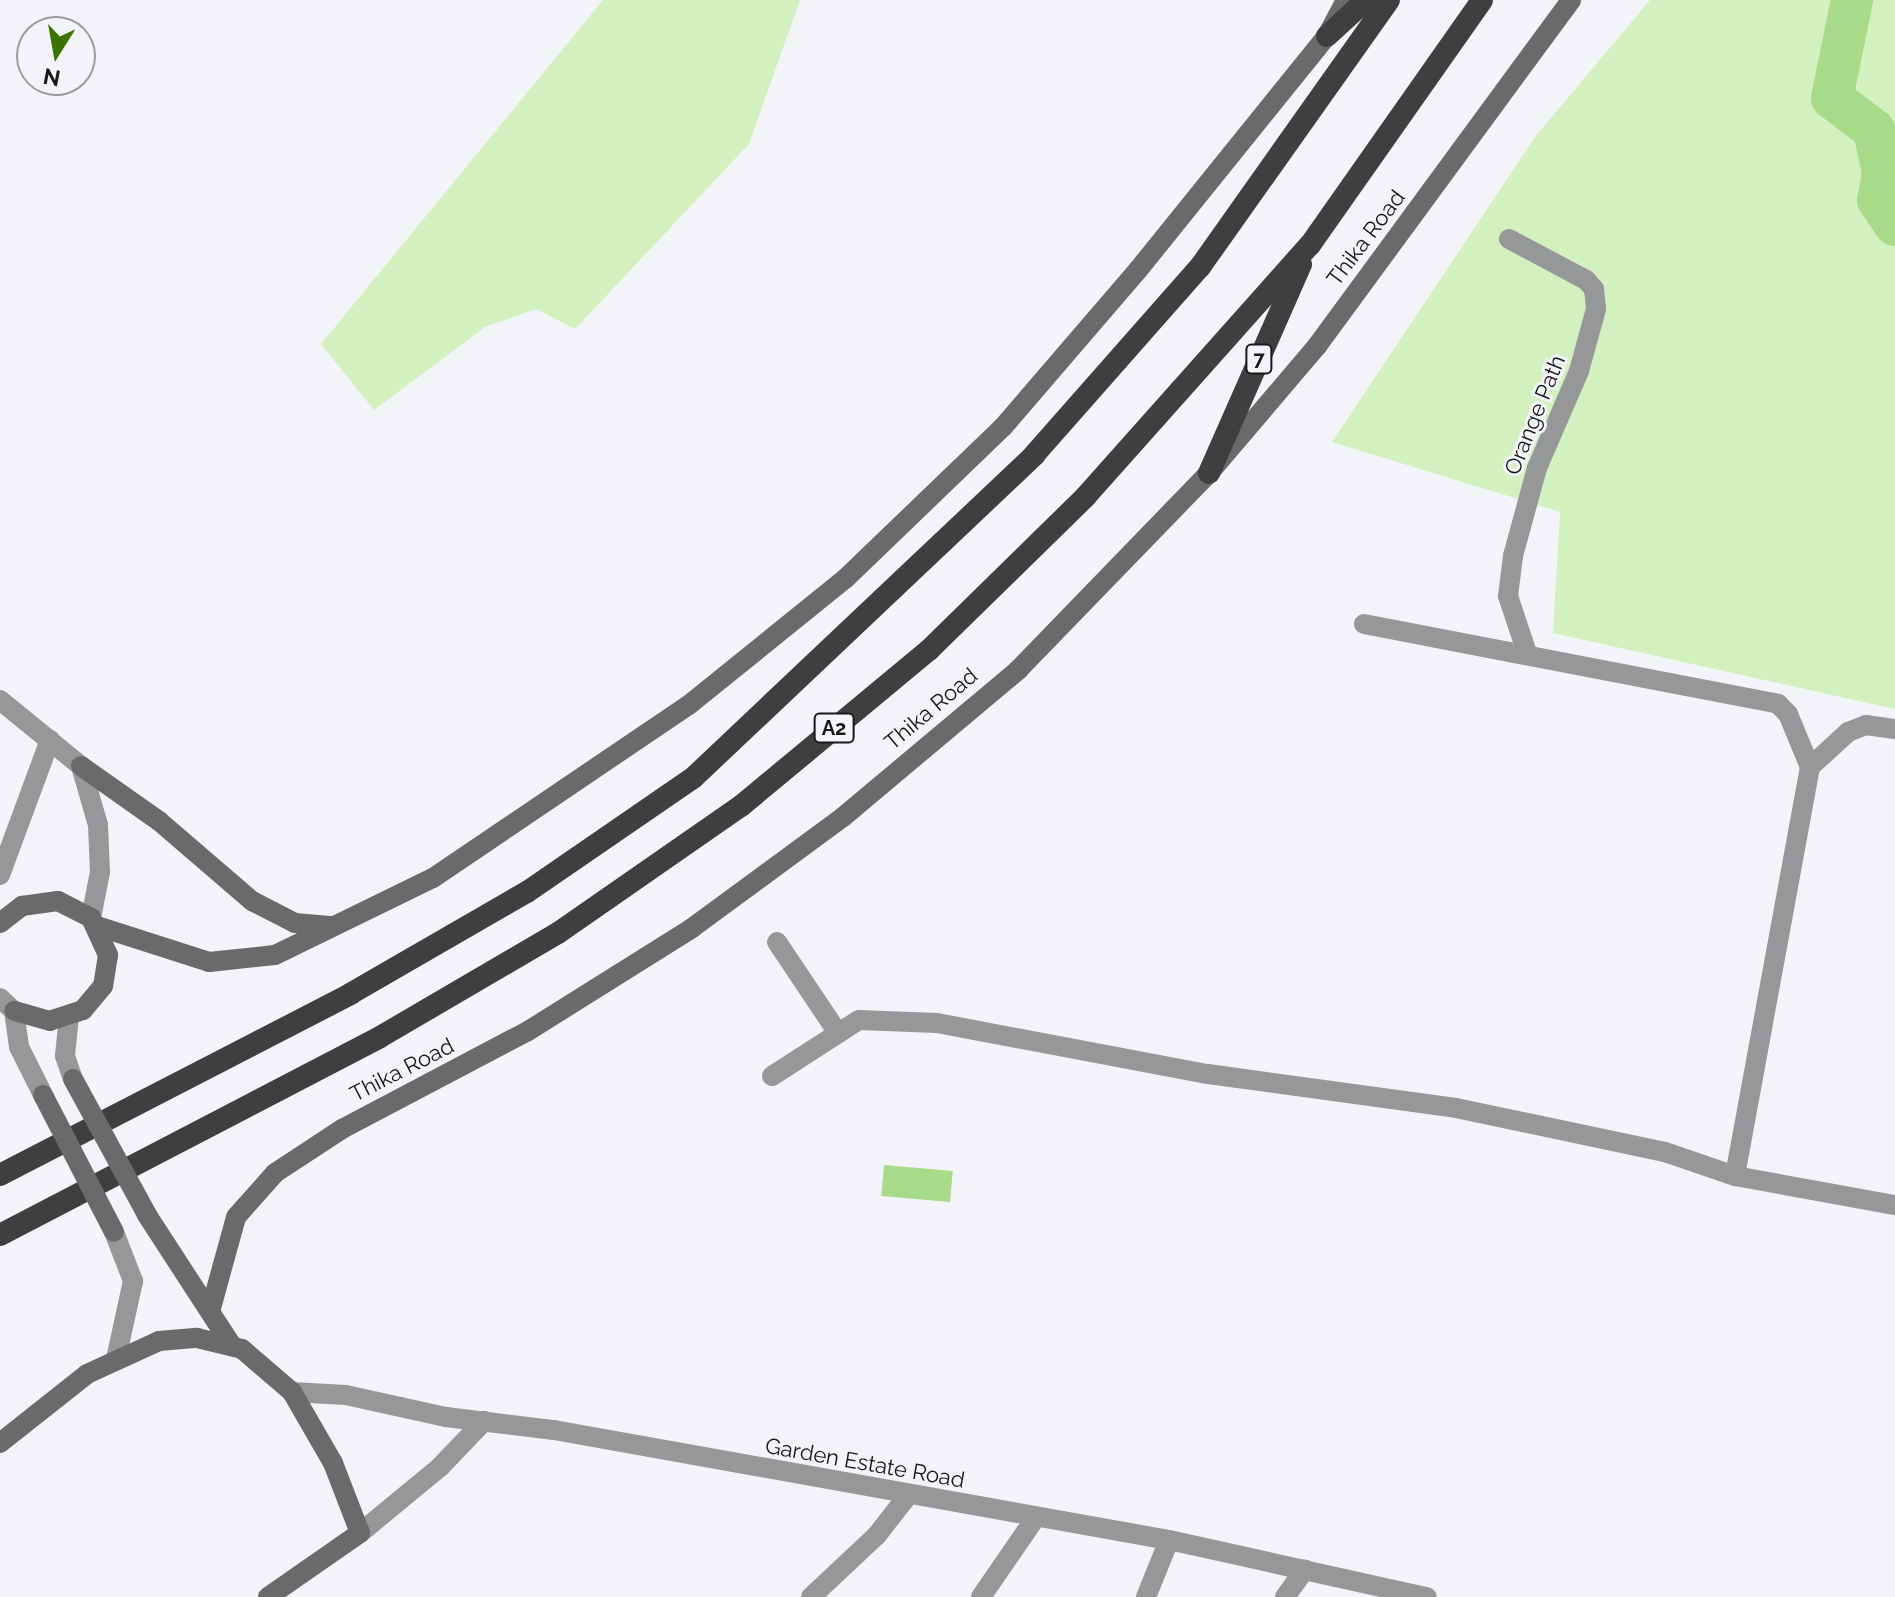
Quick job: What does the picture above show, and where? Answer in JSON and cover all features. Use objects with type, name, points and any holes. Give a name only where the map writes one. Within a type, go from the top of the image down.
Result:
[{"type":"highway","points":[[1327,36],[1366,0]]},
{"type":"highway","name":"A2","points":[[0,1175],[350,994],[527,892],[693,778],[1044,444],[1200,267],[1389,0]]},
{"type":"highway","name":"Thika Road","points":[[0,1235],[461,991],[558,933],[741,806],[929,650],[1086,496],[1310,245],[1482,0]]},
{"type":"highway","name":"7","points":[[1209,473],[1310,245]]},
{"type":"main road","points":[[0,923],[22,906],[40,901],[58,901],[94,922],[185,956],[221,963],[275,955],[345,925],[433,878],[608,764],[845,579],[1039,388],[1327,36],[1346,0]]},
{"type":"main road","name":"Thika Road","points":[[211,1308],[236,1217],[275,1173],[342,1129],[420,1092],[598,988],[692,928],[843,817],[1018,670],[1209,473],[1317,346],[1571,0]]},
{"type":"main road","points":[[81,766],[159,821],[260,906],[308,927],[345,925]]},
{"type":"main road","points":[[7,1005],[50,1021],[83,1010],[103,986],[108,955],[94,922]]},
{"type":"main road","points":[[73,1079],[147,1215],[211,1308],[230,1343],[292,1392],[333,1463],[360,1533],[268,1597]]},
{"type":"main road","points":[[43,1095],[114,1232]]},
{"type":"main road","points":[[0,1443],[43,1405],[116,1359],[159,1341],[197,1338],[230,1343]]},
{"type":"street","name":"Orange Path","points":[[1509,239],[1586,280],[1594,289],[1596,309],[1575,382],[1537,468],[1513,556],[1508,592],[1527,653]]},
{"type":"street","points":[[1364,624],[1527,653],[1778,704],[1810,767]]},
{"type":"street","points":[[0,700],[81,766],[98,825],[99,885],[94,922]]},
{"type":"street","points":[[1735,1176],[1810,767],[1848,732],[1866,725],[1895,729]]},
{"type":"street","points":[[0,875],[50,740]]},
{"type":"street","points":[[777,942],[838,1033]]},
{"type":"street","points":[[7,1005],[19,1047],[43,1095]]},
{"type":"street","points":[[69,1017],[65,1056],[73,1079]]},
{"type":"street","points":[[772,1076],[859,1020],[937,1023],[1002,1032],[1221,1077],[1456,1108],[1665,1152],[1735,1176],[1895,1205]]},
{"type":"street","points":[[114,1232],[133,1281],[116,1359]]},
{"type":"street","name":"Garden Estate Road","points":[[292,1392],[346,1395],[1169,1540],[1427,1597]]},
{"type":"street","points":[[360,1533],[440,1467],[484,1421]]},
{"type":"street","points":[[811,1597],[877,1535],[909,1494]]},
{"type":"street","points":[[981,1597],[1036,1517]]},
{"type":"street","points":[[1146,1597],[1169,1540]]},
{"type":"street","points":[[1285,1597],[1305,1569]]},
{"type":"shaded area","points":[[603,0],[800,0],[749,144],[575,329],[536,309],[485,327],[374,410],[321,344]]},
{"type":"shaded area","points":[[1650,0],[1895,0],[1895,709],[1553,633],[1560,512],[1332,442],[1535,137]]},
{"type":"shaded area","points":[[884,1165],[953,1171],[950,1202],[881,1196]]},
{"type":"waterway","points":[[1852,0],[1832,98],[1874,130],[1883,173],[1878,200],[1895,225]]}]
